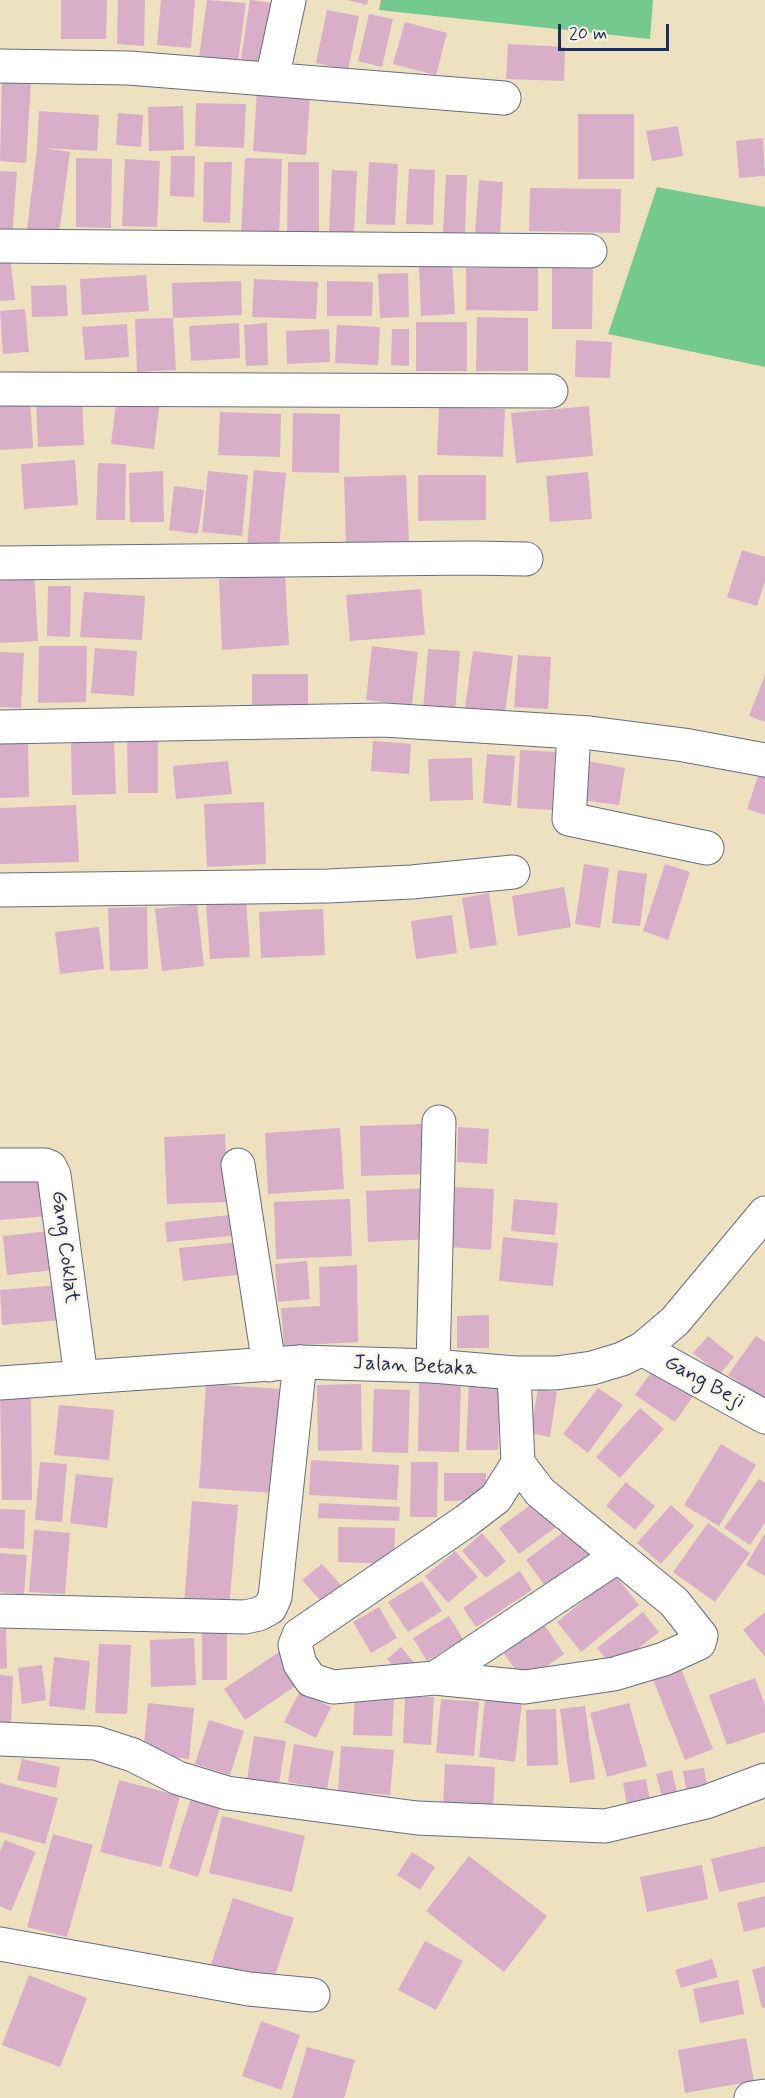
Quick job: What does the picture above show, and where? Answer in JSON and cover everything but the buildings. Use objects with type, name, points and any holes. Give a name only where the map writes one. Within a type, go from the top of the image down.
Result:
[{"type":"street","points":[[272,79],[290,0]]},
{"type":"street","points":[[0,66],[129,68],[504,98]]},
{"type":"street","points":[[0,246],[590,251]]},
{"type":"street","points":[[0,390],[551,391]]},
{"type":"street","points":[[0,563],[471,558],[526,560]]},
{"type":"street","points":[[0,727],[384,720],[574,732],[684,745],[765,760]]},
{"type":"street","points":[[574,732],[569,819],[707,848]]},
{"type":"street","points":[[0,890],[328,886],[412,882],[513,872]]},
{"type":"street","points":[[433,1366],[440,1122]]},
{"type":"street","name":"Gang Coklat","points":[[0,1165],[45,1165],[50,1167],[54,1175],[81,1377]]},
{"type":"street","points":[[0,1611],[245,1617],[259,1614],[270,1608],[275,1598],[284,1364],[238,1165]]},
{"type":"street","name":"Jalan Betaka","points":[[0,1383],[284,1364],[433,1366],[514,1373],[556,1373],[592,1368],[622,1359],[642,1349],[675,1321],[765,1213]]},
{"type":"street","name":"Gang Beji","points":[[642,1349],[765,1417]]},
{"type":"street","points":[[514,1373],[518,1463],[540,1492],[674,1602],[700,1636],[699,1643],[664,1659],[615,1674],[525,1687],[435,1678],[333,1687],[311,1680],[300,1664],[295,1645],[299,1635],[496,1498],[518,1463]]},
{"type":"street","points":[[435,1678],[618,1556]]},
{"type":"street","points":[[0,1739],[96,1743],[133,1755],[178,1778],[227,1793],[417,1818],[605,1826],[706,1802],[765,1780]]},
{"type":"street","points":[[0,1944],[249,1989],[313,1995]]},
{"type":"street","points":[[752,2098],[765,2096]]},
{"type":"green space","points":[[381,0],[653,0],[650,39],[379,10]]},
{"type":"green space","points":[[657,187],[765,207],[765,367],[608,334]]}]
